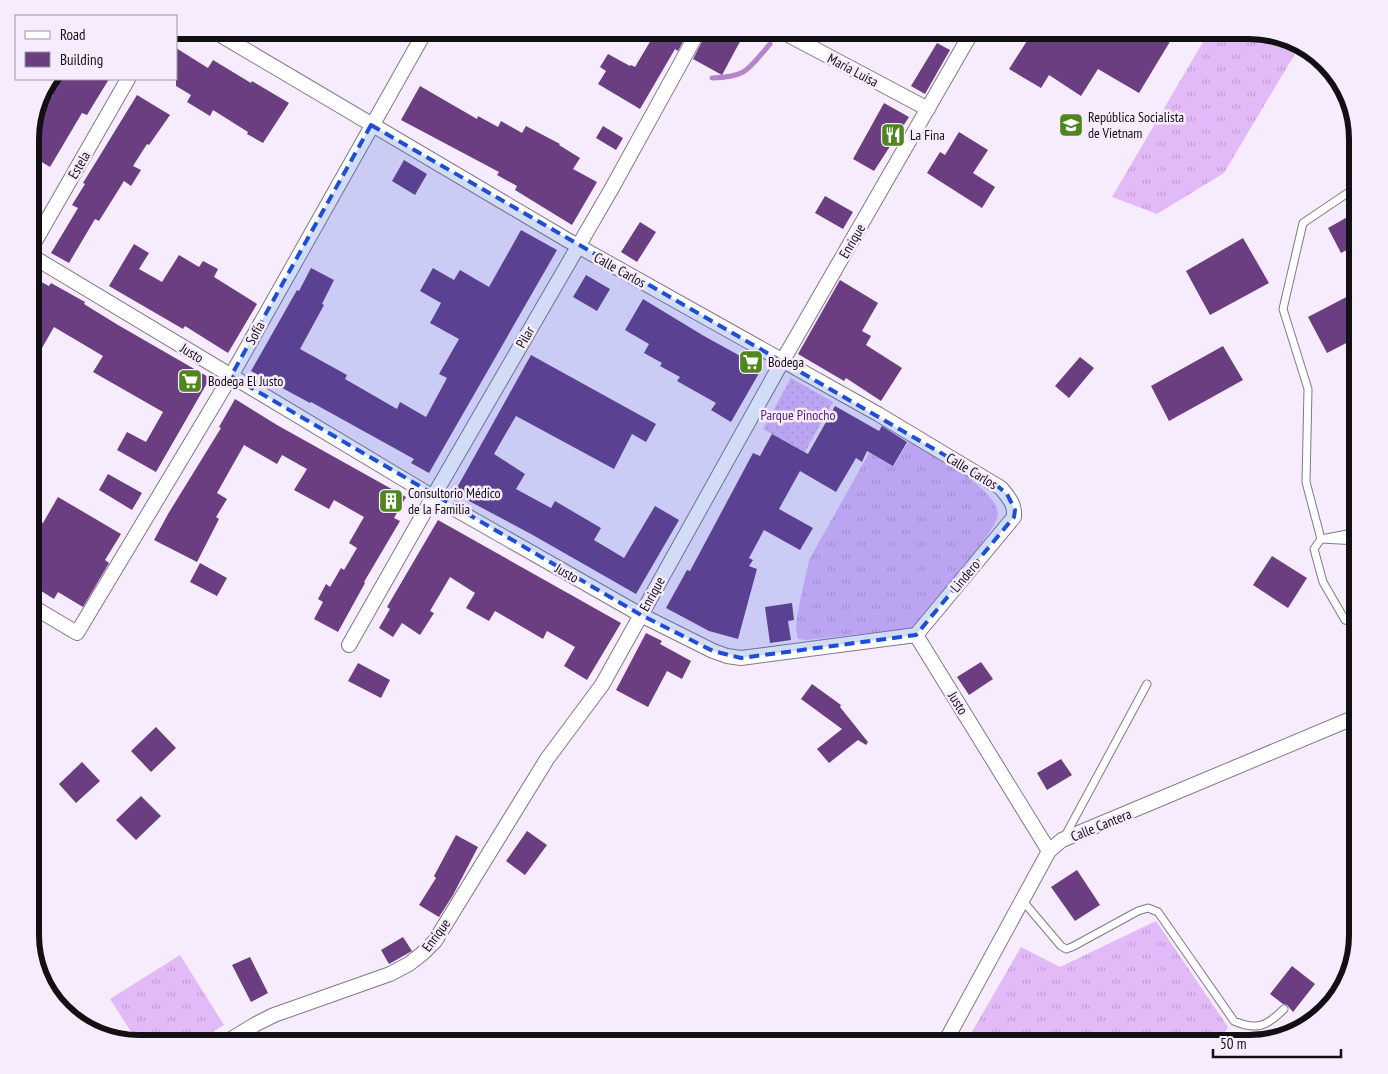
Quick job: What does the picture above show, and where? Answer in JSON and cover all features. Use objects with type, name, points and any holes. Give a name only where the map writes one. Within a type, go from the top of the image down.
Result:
[{"type":"street","name":"Calle Carlos","points":[[227,39],[578,246],[878,414],[1001,488],[1012,502],[1014,517]]},
{"type":"street","name":"Sofía","points":[[39,610],[77,633],[231,376],[421,39]]},
{"type":"street","name":"Pilar","points":[[349,645],[695,39]]},
{"type":"street","name":"María Luisa","points":[[796,39],[928,109]]},
{"type":"street","name":"Enrique","points":[[238,1035],[274,1015],[390,974],[409,964],[435,940],[547,759],[602,685],[782,360],[968,39]]},
{"type":"street","name":"Estela","points":[[39,234],[127,80]]},
{"type":"street","name":"Justo","points":[[39,261],[433,497],[641,615],[713,651],[741,658],[916,635],[1049,851]]},
{"type":"street","name":"Lindero","points":[[916,635],[1014,517]]},
{"type":"street","name":"Calle Cantera","points":[[949,1035],[1049,851],[1062,840],[1349,720]]},
{"type":"lane","points":[[1321,539],[1306,482],[1308,389],[1283,309],[1303,224],[1349,192]]},
{"type":"lane","points":[[1349,534],[1321,539],[1314,549],[1323,582],[1345,620],[1349,621]]},
{"type":"lane","points":[[1321,539],[1349,541]]},
{"type":"lane","points":[[1062,840],[1146,684]]},
{"type":"lane","points":[[1022,900],[1061,946],[1066,949],[1072,948],[1138,911],[1148,908],[1158,912],[1234,1021],[1249,1027],[1257,1026],[1272,1021],[1284,1009]]},
{"type":"highlighted area","points":[[371,125],[995,484],[1007,494],[1015,510],[1014,517],[916,635],[741,658],[713,651],[641,615],[231,376]]},
{"type":"green space","points":[[1205,39],[1263,40],[1282,44],[1297,51],[1224,173],[1157,214],[1112,197]]},
{"type":"green space","name":"Parque Pinocho","points":[[791,378],[833,402],[805,452],[763,429]]},
{"type":"green space","points":[[909,440],[956,469],[979,486],[995,504],[998,515],[994,524],[974,553],[912,628],[807,640],[798,639],[796,628],[797,615],[809,560],[869,453],[894,466]]},
{"type":"green space","points":[[1156,921],[1228,1027],[1223,1035],[970,1035],[1021,947],[1060,967]]},
{"type":"green space","points":[[180,955],[224,1025],[208,1035],[133,1035],[110,999]]},
{"type":"building","points":[[652,39],[684,39],[678,51],[675,49],[640,109],[598,84],[606,71],[600,67],[608,54],[635,67]]},
{"type":"building","points":[[703,39],[741,39],[722,75],[693,59]]},
{"type":"building","points":[[1028,39],[1122,39],[1126,42],[1128,39],[1172,39],[1139,93],[1098,69],[1081,96],[1049,75],[1041,88],[1009,69]]},
{"type":"building","points":[[937,43],[950,50],[925,94],[911,86]]},
{"type":"building","points":[[178,49],[208,68],[213,60],[289,103],[263,143],[213,110],[210,116],[187,102],[191,95],[176,86],[176,80],[178,80]]},
{"type":"building","points":[[58,80],[108,80],[87,115],[82,113],[50,167],[39,160],[39,132],[43,111],[53,95],[50,93]]},
{"type":"building","points":[[420,86],[477,119],[478,116],[498,127],[501,121],[522,133],[526,126],[560,144],[580,158],[573,169],[597,182],[572,225],[515,190],[517,186],[497,175],[499,172],[401,120]]},
{"type":"building","points":[[137,95],[170,115],[149,145],[147,144],[133,166],[141,170],[131,186],[124,181],[99,221],[95,219],[69,263],[51,253],[78,208],[72,205],[85,184],[83,183]]},
{"type":"building","points":[[884,103],[909,117],[874,171],[853,159]]},
{"type":"building","points":[[603,126],[623,138],[616,150],[596,138]]},
{"type":"building","points":[[959,132],[988,150],[973,173],[995,187],[982,208],[927,173],[940,152],[945,155]]},
{"type":"building","points":[[404,160],[427,174],[415,195],[392,181]]},
{"type":"building","points":[[825,196],[853,212],[843,229],[815,213]]},
{"type":"building","points":[[1349,216],[1349,249],[1341,253],[1328,228]]},
{"type":"building","points":[[640,222],[656,232],[637,262],[621,252]]},
{"type":"building","points":[[521,230],[557,250],[429,473],[411,463],[414,459],[251,371],[311,268],[334,280],[322,304],[324,305],[300,349],[347,375],[345,379],[397,409],[400,402],[426,417],[447,378],[439,374],[459,339],[430,323],[441,303],[420,291],[433,268],[454,280],[460,270],[489,287]]},
{"type":"building","points":[[1243,238],[1269,283],[1210,315],[1186,271]]},
{"type":"building","points":[[134,244],[149,253],[139,269],[162,282],[179,255],[199,267],[203,261],[218,269],[214,277],[257,304],[228,353],[185,326],[183,329],[109,286]]},
{"type":"building","points":[[586,275],[610,289],[597,311],[573,297]]},
{"type":"building","points":[[840,280],[878,303],[862,331],[871,336],[866,345],[902,368],[881,401],[846,378],[844,381],[798,354]]},
{"type":"building","points":[[39,281],[49,286],[51,283],[85,302],[84,304],[118,325],[210,378],[156,472],[117,450],[127,432],[146,442],[163,412],[93,372],[103,356],[54,327],[39,353]]},
{"type":"building","points":[[1349,296],[1349,342],[1327,353],[1308,317]]},
{"type":"building","points":[[643,299],[762,368],[731,422],[711,410],[716,403],[677,381],[680,377],[660,366],[662,363],[644,353],[649,344],[625,330]]},
{"type":"building","points":[[1223,346],[1243,380],[1169,421],[1151,386]]},
{"type":"building","points":[[531,355],[656,424],[646,442],[632,434],[614,469],[516,416],[494,454],[525,474],[516,489],[551,508],[555,501],[601,528],[594,540],[624,558],[655,506],[679,520],[636,594],[531,534],[454,493]]},
{"type":"building","points":[[1080,357],[1094,368],[1069,398],[1055,386]]},
{"type":"building","points":[[235,399],[277,425],[406,497],[394,518],[400,521],[364,582],[338,632],[314,619],[323,602],[318,599],[326,584],[330,587],[341,568],[344,570],[357,548],[349,543],[364,517],[334,500],[329,509],[294,490],[307,469],[282,455],[277,464],[244,445],[217,493],[227,499],[216,517],[219,519],[197,562],[154,540],[221,428],[219,427]]},
{"type":"building","points":[[835,406],[879,431],[882,426],[907,442],[893,466],[867,451],[862,462],[856,458],[836,492],[800,471],[779,509],[813,528],[800,550],[764,530],[749,558],[753,560],[749,566],[757,569],[738,639],[709,631],[666,608],[687,570],[690,571],[753,453],[760,456],[772,434],[808,454]]},
{"type":"building","points":[[108,474],[142,493],[132,510],[99,490]]},
{"type":"building","points":[[58,497],[121,534],[105,560],[109,563],[83,607],[58,592],[54,599],[39,590],[39,521],[43,523]]},
{"type":"building","points":[[438,520],[621,623],[587,680],[564,666],[575,647],[547,631],[543,639],[495,611],[489,621],[466,608],[475,593],[450,577],[430,611],[434,613],[420,635],[402,623],[393,637],[379,628],[390,609],[387,607]]},
{"type":"building","points":[[1272,556],[1307,578],[1288,608],[1253,585]]},
{"type":"building","points":[[200,563],[227,578],[217,596],[190,582]]},
{"type":"building","points":[[792,603],[794,620],[788,621],[791,640],[770,643],[765,607]]},
{"type":"building","points":[[646,633],[662,641],[660,644],[691,661],[682,679],[667,671],[648,707],[616,690]]},
{"type":"building","points":[[981,662],[993,679],[969,695],[957,677]]},
{"type":"building","points":[[358,663],[390,680],[381,698],[348,681]]},
{"type":"building","points":[[812,684],[841,705],[840,707],[868,742],[866,745],[858,740],[829,763],[817,749],[842,729],[801,699]]},
{"type":"building","points":[[156,727],[176,748],[151,772],[131,751]]},
{"type":"building","points":[[1061,759],[1072,775],[1047,790],[1037,773]]},
{"type":"building","points":[[82,762],[100,781],[76,803],[59,784]]},
{"type":"building","points":[[141,796],[161,816],[136,840],[116,820]]},
{"type":"building","points":[[527,831],[547,845],[525,875],[506,861]]},
{"type":"building","points":[[456,835],[478,847],[453,895],[439,917],[419,905],[436,878],[434,876]]},
{"type":"building","points":[[1077,870],[1100,905],[1075,921],[1051,887]]},
{"type":"building","points":[[403,937],[412,951],[389,964],[381,950]]},
{"type":"building","points":[[250,957],[268,993],[251,1002],[232,965]]},
{"type":"building","points":[[1292,966],[1315,984],[1293,1012],[1287,1005],[1270,994]]},
{"type":"waterway","points":[[712,78],[733,76],[746,70],[770,44]]},
{"type":"place","name":"República Socialista de Vietnam","points":[[1071,125]]},
{"type":"place","name":"La Fina","points":[[893,135]]},
{"type":"place","name":"Bodega","points":[[751,362]]},
{"type":"place","name":"Bodega El Justo","points":[[190,381]]},
{"type":"place","name":"Consultorio Médico de la Familia","points":[[391,501]]}]
